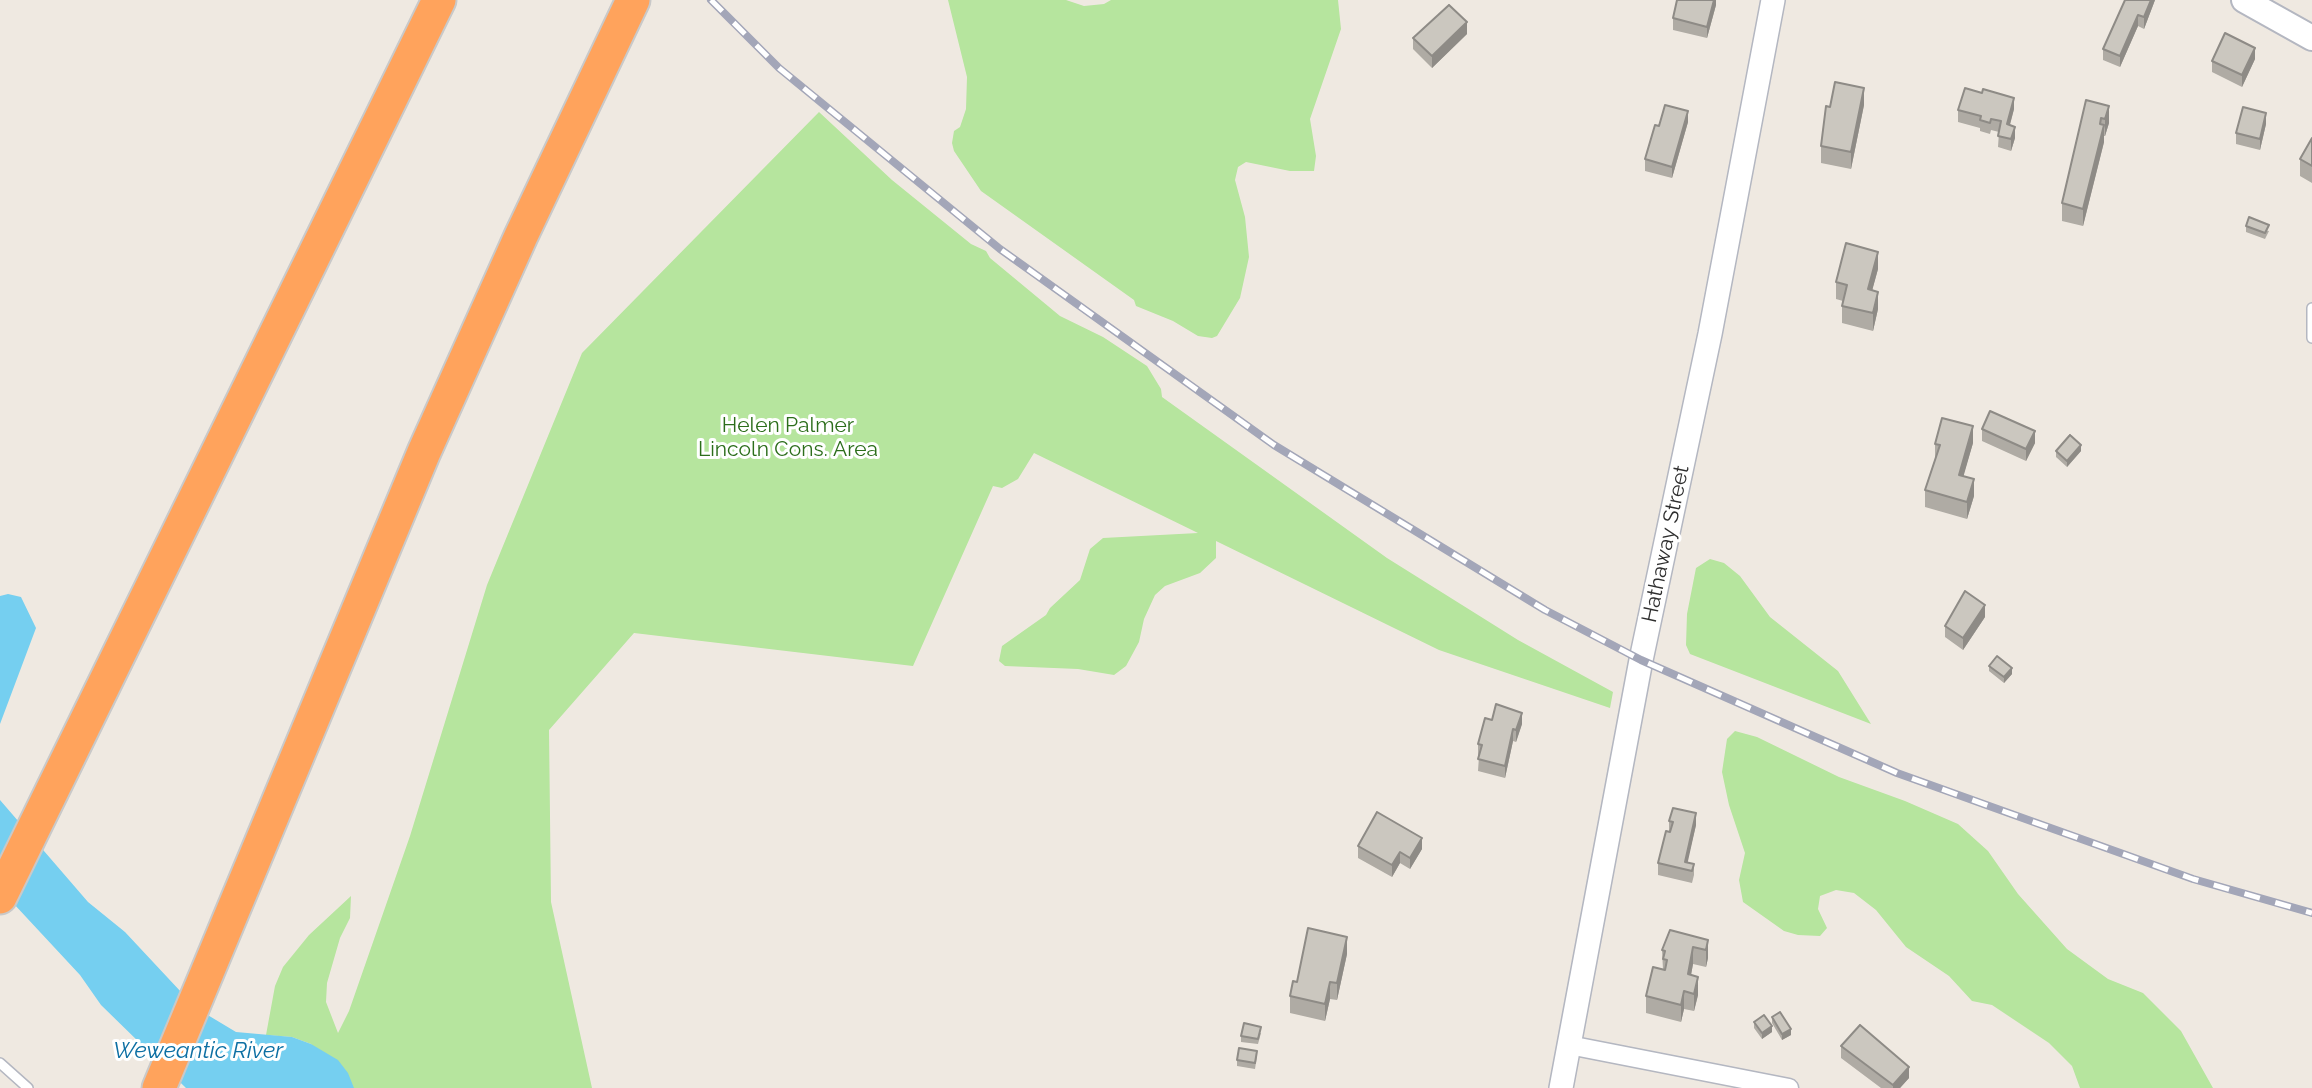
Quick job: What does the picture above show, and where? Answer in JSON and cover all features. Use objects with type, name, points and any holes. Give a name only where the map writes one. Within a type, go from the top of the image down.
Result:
[{"type":"highway","points":[[0,897],[439,0]]},
{"type":"highway","points":[[159,1088],[424,452],[631,4]]},
{"type":"main road","points":[[2244,0],[2312,38]]},
{"type":"street","name":"Hathaway Street","points":[[1561,1088],[1641,660],[1710,334],[1773,0]]},
{"type":"street","points":[[1569,1045],[1789,1088]]},
{"type":"lane","points":[[2312,308],[2312,338]]},
{"type":"lane","points":[[0,1063],[28,1088]]},
{"type":"green space","points":[[948,0],[1066,0],[1084,6],[1104,4],[1111,0],[1338,0],[1341,29],[1310,119],[1316,156],[1314,171],[1290,171],[1246,162],[1238,167],[1235,180],[1245,217],[1249,257],[1240,298],[1217,336],[1198,336],[1173,321],[1136,306],[1134,300],[981,191],[954,151],[952,143],[954,131],[960,127],[966,109],[967,77]]},
{"type":"green space","name":"Helen Palmer Lincoln Cons. Area","points":[[819,112],[892,180],[971,244],[986,251],[990,258],[1060,316],[1103,337],[1147,366],[1161,389],[1162,397],[1387,558],[1518,640],[1613,692],[1610,708],[1439,650],[1216,541],[1216,558],[1200,573],[1165,586],[1155,595],[1144,619],[1139,642],[1126,666],[1114,675],[1078,669],[1005,666],[999,661],[1002,646],[1046,615],[1080,580],[1090,549],[1103,538],[1198,533],[1034,453],[1018,479],[1002,488],[993,486],[913,666],[634,633],[549,730],[551,902],[592,1088],[344,1088],[311,1044],[292,1037],[266,1035],[275,986],[283,967],[309,935],[351,896],[350,918],[340,938],[327,983],[326,1002],[338,1033],[349,1011],[410,836],[487,585],[582,353]]},
{"type":"green space","points":[[1710,559],[1724,563],[1740,576],[1770,617],[1838,671],[1871,724],[1690,654],[1686,645],[1687,614],[1696,568]]},
{"type":"green space","points":[[1735,731],[1757,737],[1839,777],[1958,824],[1988,851],[2018,894],[2067,949],[2108,979],[2143,993],[2181,1031],[2213,1088],[2080,1088],[2072,1066],[2049,1043],[1992,1005],[1972,1001],[1949,976],[1906,947],[1876,910],[1854,893],[1836,890],[1820,896],[1818,909],[1827,928],[1820,936],[1784,931],[1743,902],[1739,880],[1745,853],[1729,805],[1722,772],[1727,739]]},
{"type":"water","points":[[8,594],[21,597],[36,628],[0,724],[0,596]]},
{"type":"water","name":"Weweantic River","points":[[0,800],[88,902],[125,932],[196,1008],[236,1032],[292,1037],[311,1044],[338,1060],[348,1073],[354,1088],[186,1088],[101,1005],[80,975],[0,889]]},
{"type":"building","points":[[1677,0],[1714,0],[1707,27],[1673,18]]},
{"type":"building","points":[[2125,0],[2151,0],[2144,17],[2138,15],[2120,56],[2103,49]]},
{"type":"building","points":[[1449,5],[1467,22],[1432,56],[1413,38]]},
{"type":"building","points":[[2225,33],[2255,48],[2242,75],[2212,61]]},
{"type":"building","points":[[1835,82],[1864,88],[1851,152],[1821,146],[1826,106],[1830,107]]},
{"type":"building","points":[[1965,88],[1982,93],[1983,89],[2014,98],[2007,124],[2015,127],[2011,139],[1998,136],[2001,121],[1991,119],[1990,123],[1980,120],[1981,116],[1958,110]]},
{"type":"building","points":[[2086,100],[2109,106],[2105,119],[2101,118],[2100,124],[2104,125],[2083,209],[2062,203]]},
{"type":"building","points":[[1665,105],[1688,111],[1672,167],[1645,159],[1655,125],[1659,126]]},
{"type":"building","points":[[2243,107],[2266,113],[2260,139],[2236,133]]},
{"type":"building","points":[[2312,138],[2312,166],[2300,159]]},
{"type":"building","points":[[2249,217],[2269,225],[2265,233],[2246,226]]},
{"type":"building","points":[[1846,243],[1878,252],[1868,289],[1878,292],[1873,313],[1842,306],[1847,285],[1836,282]]},
{"type":"building","points":[[1990,411],[2035,431],[2026,449],[1982,429]]},
{"type":"building","points":[[1942,418],[1973,426],[1959,475],[1974,479],[1967,502],[1925,490],[1940,445],[1935,444]]},
{"type":"building","points":[[2070,435],[2081,445],[2067,461],[2056,451]]},
{"type":"building","points":[[1965,591],[1985,605],[1963,638],[1945,626]]},
{"type":"building","points":[[1997,656],[2012,668],[2004,677],[1989,666]]},
{"type":"building","points":[[1496,704],[1522,713],[1516,730],[1513,729],[1505,766],[1478,759],[1482,745],[1478,744],[1485,718],[1492,720]]},
{"type":"building","points":[[1673,808],[1696,813],[1685,862],[1694,864],[1692,871],[1658,863],[1666,831],[1670,832],[1673,822],[1669,821]]},
{"type":"building","points":[[1377,812],[1422,838],[1410,858],[1400,852],[1392,865],[1358,846]]},
{"type":"building","points":[[1308,928],[1347,937],[1337,983],[1330,982],[1325,1004],[1290,996],[1293,981],[1297,982]]},
{"type":"building","points":[[1670,930],[1708,940],[1706,950],[1693,947],[1688,974],[1698,977],[1694,994],[1684,991],[1681,1005],[1646,996],[1653,967],[1665,970],[1667,960],[1663,959],[1665,951],[1662,950]]},
{"type":"building","points":[[1780,1012],[1791,1029],[1782,1034],[1772,1017]]},
{"type":"building","points":[[1764,1015],[1772,1026],[1762,1033],[1754,1022]]},
{"type":"building","points":[[1244,1023],[1261,1027],[1258,1039],[1241,1036]]},
{"type":"building","points":[[1860,1025],[1909,1067],[1893,1085],[1841,1046]]},
{"type":"building","points":[[1239,1048],[1257,1051],[1255,1063],[1237,1060]]},
{"type":"railway","points":[[711,0],[779,68],[1000,249],[1274,445],[1545,610],[1641,660],[1897,773],[2193,879],[2312,913]]}]
